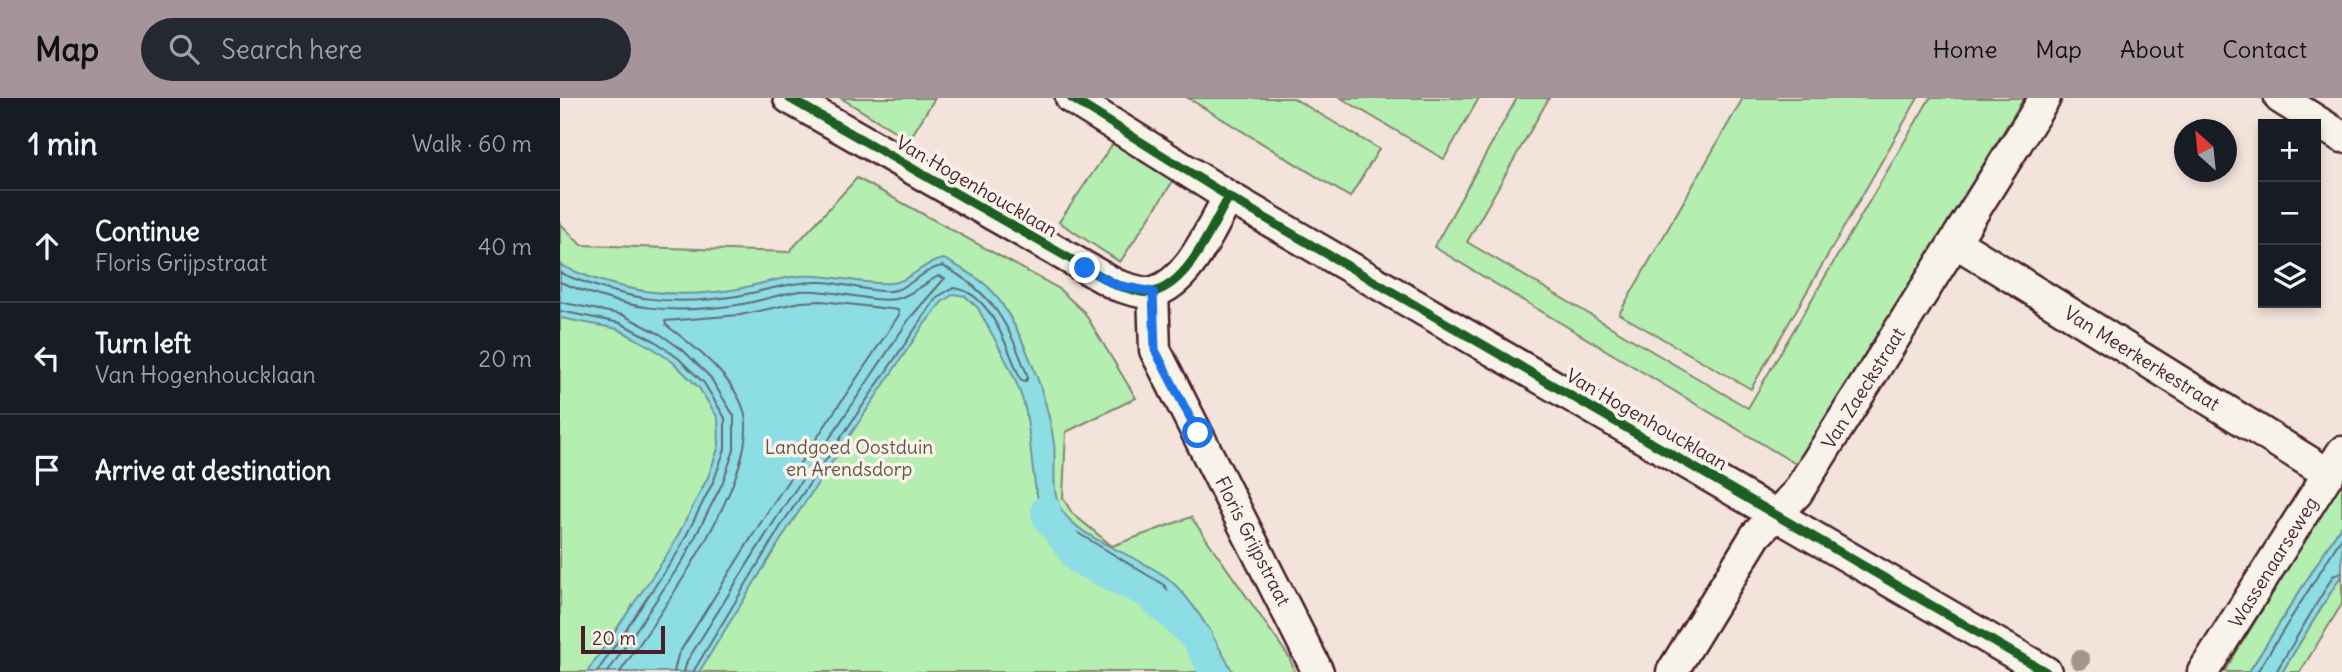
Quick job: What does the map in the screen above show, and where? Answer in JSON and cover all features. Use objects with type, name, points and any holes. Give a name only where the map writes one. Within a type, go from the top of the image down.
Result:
[{"type":"street","name":"Van Hogenhoucklaan","points":[[789,98],[1116,285],[1153,292]]},
{"type":"street","name":"Van Hogenhoucklaan","points":[[1071,98],[1229,197],[2046,672]]},
{"type":"street","name":"Van Zaeckstraat","points":[[1672,672],[1756,535],[1797,493],[2045,98]]},
{"type":"street","points":[[2280,98],[2342,137]]},
{"type":"street","points":[[1153,292],[1170,283],[1186,269],[1229,197]]},
{"type":"street","name":"Van Meerkerkestraat","points":[[1955,242],[2335,463]]},
{"type":"street","name":"Floris Grijpstraat","points":[[1153,292],[1155,350],[1318,672]]},
{"type":"street","name":"Wassenaarseweg","points":[[2203,672],[2335,463]]},
{"type":"green space","points":[[841,98],[935,98],[909,140]]},
{"type":"green space","points":[[1188,98],[1293,98],[1379,149],[1350,197]]},
{"type":"green space","points":[[1341,98],[1479,98],[1444,159]]},
{"type":"green space","points":[[1517,98],[1549,98],[1467,242],[1748,408],[1930,98],[2024,98],[1799,466],[1434,247]]},
{"type":"green space","points":[[1743,98],[1918,98],[1751,389],[1619,314]]},
{"type":"green space","points":[[1114,142],[1175,178],[1120,262],[1059,222]]},
{"type":"green space","name":"Landgoed Oostduin en Arendsdorp","points":[[857,178],[1058,288],[1084,312],[1136,398],[1066,432],[1063,498],[1072,513],[1112,546],[1191,517],[1289,657],[1295,672],[560,672],[560,223],[581,245],[789,252]]},
{"type":"green space","points":[[2342,481],[2342,524],[2249,672],[2224,672]]},
{"type":"green space","points":[[2342,574],[2342,604],[2300,672],[2282,672]]},
{"type":"water","points":[[944,259],[988,287],[1014,324],[1040,385],[1051,426],[1055,453],[1054,482],[1060,508],[1089,535],[1170,580],[1197,611],[1233,672],[1208,672],[1186,633],[1163,607],[1074,549],[1054,532],[1040,505],[1027,419],[1015,379],[978,308],[965,296],[954,294],[942,302],[923,326],[790,525],[699,672],[587,672],[671,549],[708,477],[719,446],[718,418],[699,388],[674,363],[651,347],[618,329],[560,318],[560,265],[625,287],[691,294],[738,289],[801,276],[892,283],[905,279],[930,263]]},
{"type":"water","points":[[2342,524],[2342,574],[2282,672],[2249,672]]},
{"type":"waterway","points":[[1046,510],[1047,517],[1079,560],[1149,594],[1197,639],[1214,672]]},
{"type":"cycle path","points":[[789,98],[1116,285],[1135,291],[1154,292],[1179,277],[1199,251],[1229,197]]},
{"type":"cycle path","points":[[1071,98],[1229,197],[2046,672]]},
{"type":"route","points":[[1085,268],[1116,285],[1153,292],[1155,350],[1198,433]]}]
